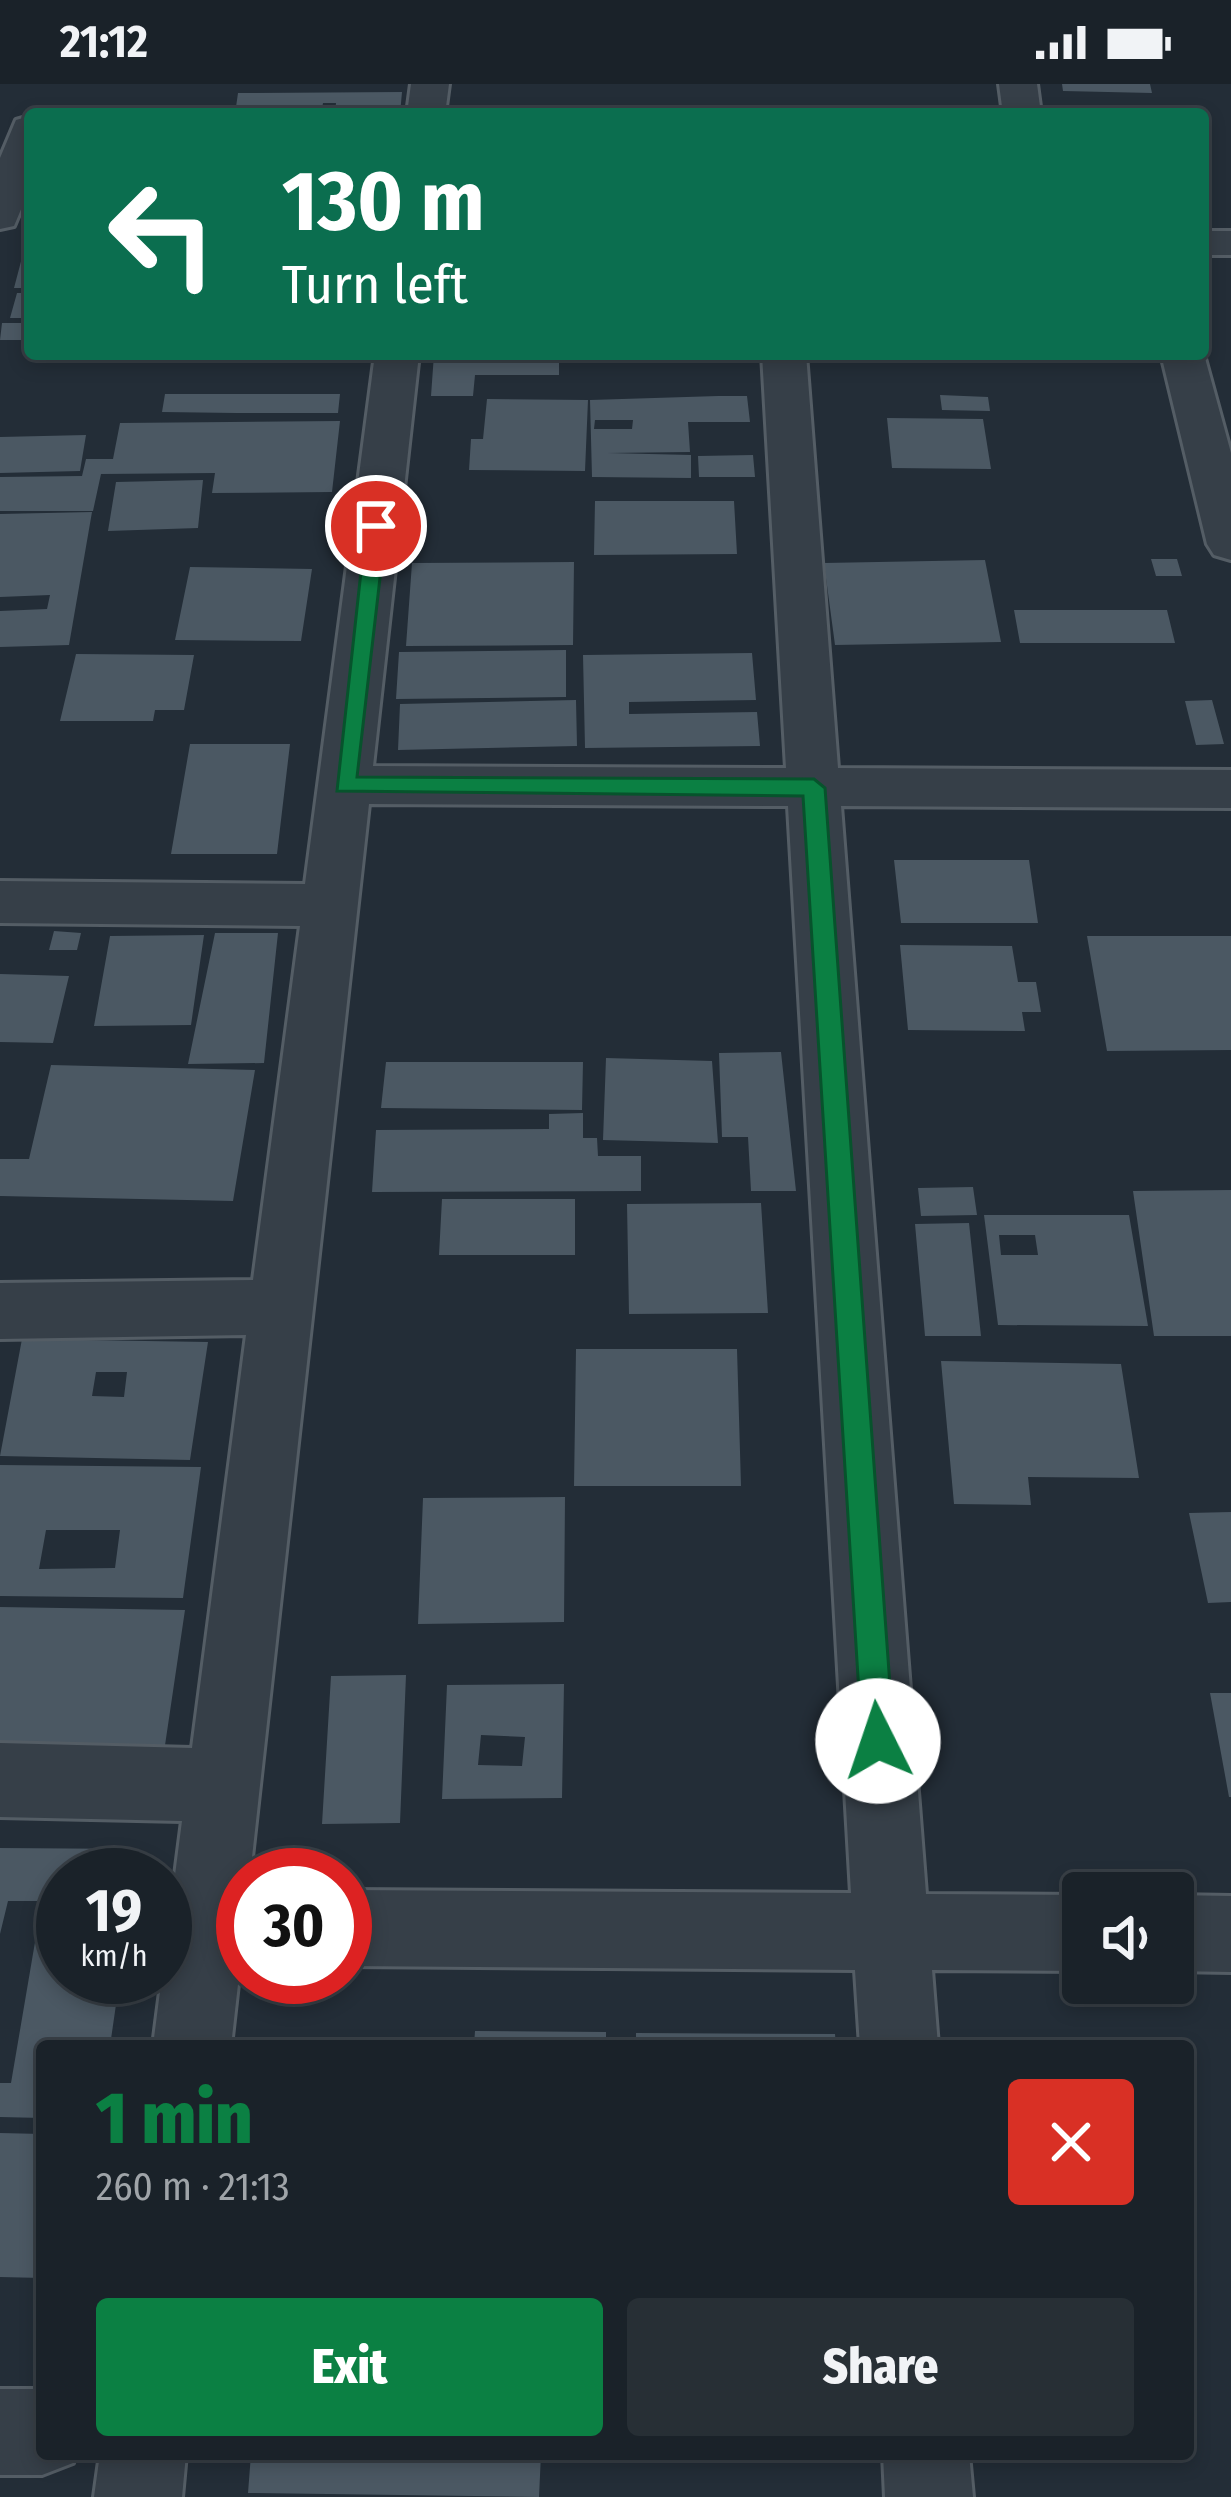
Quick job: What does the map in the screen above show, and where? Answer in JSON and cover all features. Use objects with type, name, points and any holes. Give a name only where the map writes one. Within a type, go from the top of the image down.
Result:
[{"type":"street","points":[[0,218],[24,147]]},
{"type":"street","points":[[224,1848],[224,1785],[396,360]]},
{"type":"street","points":[[784,360],[899,2040]]},
{"type":"street","points":[[1185,360],[1231,544]]},
{"type":"street","points":[[345,785],[1231,789]]},
{"type":"street","points":[[0,902],[330,905]]},
{"type":"street","points":[[0,1311],[282,1307]]},
{"type":"street","points":[[0,1780],[224,1785]]},
{"type":"street","points":[[372,1928],[1062,1933]]},
{"type":"street","points":[[1194,1934],[1231,1934]]},
{"type":"street","points":[[194,2040],[216,1959]]},
{"type":"street","points":[[0,2432],[36,2432]]},
{"type":"street","points":[[138,2497],[142,2460]]},
{"type":"street","points":[[926,2460],[929,2497]]},
{"type":"building","points":[[1062,84],[1150,84],[1152,93],[1063,91]]},
{"type":"building","points":[[402,92],[401,108],[336,108],[336,103],[323,103],[322,108],[236,108],[238,93]]},
{"type":"building","points":[[24,250],[24,288],[14,288]]},
{"type":"building","points":[[17,293],[24,293],[24,318],[10,318]]},
{"type":"building","points":[[2,323],[24,323],[24,340],[0,340]]},
{"type":"building","points":[[434,360],[559,360],[559,375],[475,375],[473,396],[431,396]]},
{"type":"building","points":[[165,394],[340,394],[338,413],[236,413],[162,412]]},
{"type":"building","points":[[940,395],[988,397],[990,411],[942,410]]},
{"type":"building","points":[[747,396],[750,422],[688,422],[690,452],[608,453],[691,455],[691,478],[592,477],[590,400]],"holes":[[[595,420],[633,420],[632,429],[594,429]]]},
{"type":"building","points":[[487,399],[588,400],[585,471],[469,470],[471,439],[483,439]]},
{"type":"building","points":[[887,418],[983,419],[991,469],[892,468]]},
{"type":"building","points":[[340,421],[332,492],[212,493],[215,473],[101,474],[93,511],[0,511],[0,477],[82,476],[86,459],[113,459],[120,423]]},
{"type":"building","points":[[86,435],[80,471],[0,473],[0,437]]},
{"type":"building","points":[[753,455],[755,477],[699,477],[698,456]]},
{"type":"building","points":[[203,480],[198,528],[108,531],[116,482]]},
{"type":"building","points":[[595,501],[734,501],[737,554],[594,555]]},
{"type":"building","points":[[92,512],[69,645],[0,647],[0,611],[47,609],[50,595],[0,597],[0,514]]},
{"type":"building","points":[[1151,559],[1177,559],[1182,576],[1156,576]]},
{"type":"building","points":[[985,560],[1001,642],[835,645],[824,563]]},
{"type":"building","points":[[574,562],[573,645],[406,646],[412,563]]},
{"type":"building","points":[[190,567],[312,569],[301,641],[175,640]]},
{"type":"building","points":[[1014,610],[1167,610],[1175,643],[1020,643]]},
{"type":"building","points":[[566,650],[566,697],[396,699],[399,652]]},
{"type":"building","points":[[752,653],[756,700],[629,702],[629,714],[757,712],[760,746],[585,748],[583,655]]},
{"type":"building","points":[[76,654],[194,655],[184,710],[155,710],[153,721],[60,721]]},
{"type":"building","points":[[576,700],[577,746],[398,750],[400,704]]},
{"type":"building","points":[[1212,700],[1224,744],[1196,745],[1185,701]]},
{"type":"building","points":[[190,744],[290,744],[277,854],[171,854]]},
{"type":"building","points":[[894,860],[1029,860],[1038,923],[901,923]]},
{"type":"building","points":[[54,931],[81,933],[77,950],[49,950]]},
{"type":"building","points":[[215,933],[278,933],[264,1063],[188,1064]]},
{"type":"building","points":[[204,935],[191,1025],[94,1026],[110,936]]},
{"type":"building","points":[[1087,936],[1231,936],[1231,1050],[1107,1051]]},
{"type":"building","points":[[900,945],[1012,946],[1018,982],[1036,982],[1041,1012],[1022,1012],[1025,1031],[908,1030]]},
{"type":"building","points":[[0,974],[69,976],[53,1043],[0,1042]]},
{"type":"building","points":[[781,1052],[796,1191],[751,1191],[748,1137],[722,1137],[719,1053]]},
{"type":"building","points":[[606,1058],[712,1061],[718,1143],[603,1140]]},
{"type":"building","points":[[386,1062],[583,1062],[582,1110],[381,1108]]},
{"type":"building","points":[[51,1065],[255,1070],[233,1201],[0,1196],[0,1159],[29,1159]]},
{"type":"building","points":[[583,1113],[583,1138],[597,1138],[598,1156],[641,1156],[641,1191],[372,1192],[376,1130],[549,1129],[549,1114]]},
{"type":"building","points":[[973,1187],[977,1215],[921,1216],[918,1188]]},
{"type":"building","points":[[1231,1190],[1231,1336],[1154,1336],[1133,1191]]},
{"type":"building","points":[[442,1199],[575,1199],[575,1255],[439,1255]]},
{"type":"building","points":[[761,1203],[768,1313],[629,1314],[627,1204]]},
{"type":"building","points":[[984,1215],[1129,1215],[1148,1326],[998,1325]],"holes":[[[999,1235],[1035,1235],[1038,1255],[1001,1255]]]},
{"type":"building","points":[[969,1223],[981,1336],[925,1336],[915,1224]]},
{"type":"building","points":[[22,1339],[208,1342],[190,1460],[0,1456]],"holes":[[[96,1372],[127,1372],[124,1397],[92,1396]]]},
{"type":"building","points":[[576,1349],[737,1349],[741,1486],[574,1486]]},
{"type":"building","points":[[941,1361],[1121,1364],[1139,1478],[1028,1477],[1031,1505],[954,1504]]},
{"type":"building","points":[[0,1465],[201,1467],[183,1598],[0,1596]],"holes":[[[46,1530],[120,1530],[115,1568],[39,1569]]]},
{"type":"building","points":[[565,1497],[564,1622],[418,1624],[423,1498]]},
{"type":"building","points":[[1231,1512],[1231,1602],[1208,1603],[1189,1513]]},
{"type":"building","points":[[0,1607],[185,1610],[164,1752],[0,1749]]},
{"type":"building","points":[[406,1675],[400,1823],[322,1824],[331,1676]]},
{"type":"building","points":[[564,1684],[562,1798],[442,1799],[447,1685]],"holes":[[[481,1735],[525,1737],[522,1766],[478,1765]]]},
{"type":"building","points":[[1210,1693],[1231,1693],[1231,1797],[1229,1797]]},
{"type":"building","points":[[0,1848],[36,1848],[36,1901],[8,1901],[0,1934]]},
{"type":"building","points":[[36,1936],[36,2004],[116,2004],[111,2040],[36,2040],[36,2118],[0,2117],[0,2083],[11,2083]]},
{"type":"building","points":[[475,2031],[606,2032],[606,2040],[474,2040]]},
{"type":"building","points":[[636,2033],[835,2034],[836,2040],[636,2040]]},
{"type":"building","points":[[0,2133],[36,2134],[36,2278],[0,2277]]},
{"type":"building","points":[[251,2460],[541,2460],[539,2497],[248,2493]]},
{"type":"route","points":[[376,526],[345,785],[814,788],[878,1741]]}]
